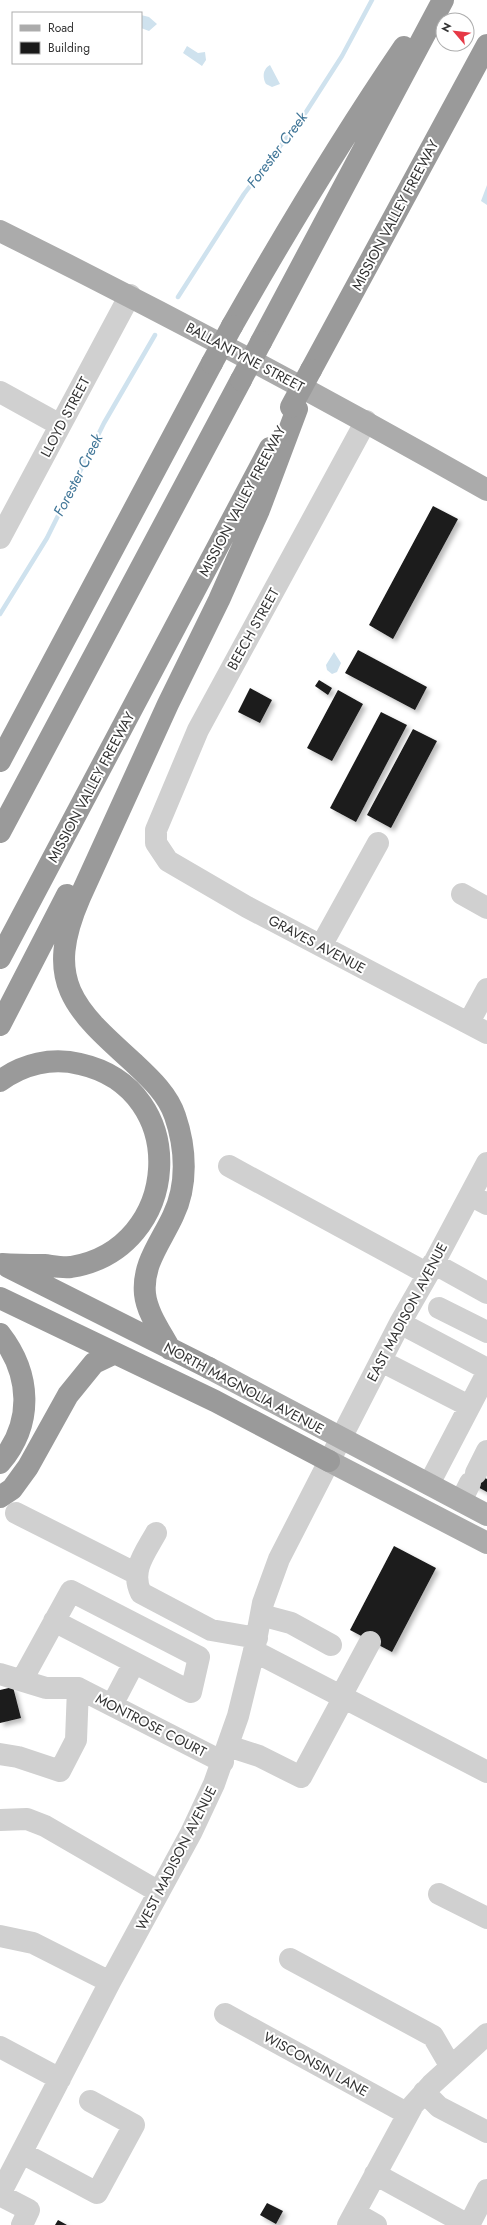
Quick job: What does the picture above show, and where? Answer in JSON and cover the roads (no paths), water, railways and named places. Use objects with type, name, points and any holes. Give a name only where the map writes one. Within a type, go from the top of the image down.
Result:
[{"type":"highway","points":[[0,761],[60,651],[212,363],[279,242],[347,134],[436,0]]},
{"type":"highway","points":[[0,832],[443,0]]},
{"type":"highway","name":"MISSION VALLEY FREEWAY","points":[[0,958],[294,408],[311,370],[487,45]]},
{"type":"highway","points":[[0,1025],[168,704],[219,600],[259,510],[294,408]]},
{"type":"highway","points":[[0,737],[60,651]]},
{"type":"highway","points":[[168,704],[68,924],[64,948],[65,972],[72,995],[82,1013],[94,1027],[154,1082],[166,1098],[178,1127],[184,1162],[181,1191],[174,1215],[149,1263],[145,1280],[145,1295],[149,1310],[170,1349]]},
{"type":"highway","points":[[0,1081],[24,1068],[59,1060],[89,1066],[106,1072],[133,1092],[148,1116],[157,1136],[161,1171],[157,1189],[141,1224],[116,1250],[93,1261],[71,1267],[1,1264]]},
{"type":"highway","name":"NORTH MAGNOLIA AVENUE","points":[[1,1264],[209,1368]]},
{"type":"highway","name":"NORTH MAGNOLIA AVENUE","points":[[0,1298],[115,1353],[329,1461]]},
{"type":"highway","points":[[0,1334],[12,1350],[21,1374],[25,1397],[22,1423],[14,1443],[0,1463]]},
{"type":"highway","points":[[0,1497],[12,1489],[28,1467],[68,1396],[94,1363],[115,1353]]},
{"type":"main road","name":"BALLANTYNE STREET","points":[[0,231],[130,295],[366,421],[487,490]]},
{"type":"main road","name":"NORTH MAGNOLIA AVENUE","points":[[209,1368],[429,1484],[469,1486],[487,1515]]},
{"type":"main road","name":"NORTH MAGNOLIA AVENUE","points":[[329,1461],[487,1543]]},
{"type":"street","name":"LLOYD STREET","points":[[0,538],[130,295]]},
{"type":"street","points":[[0,392],[60,425]]},
{"type":"street","name":"BEECH STREET","points":[[156,844],[156,830],[198,730],[366,421]]},
{"type":"street","points":[[321,946],[378,843]]},
{"type":"street","name":"GRAVES AVENUE","points":[[156,844],[168,861],[247,907],[478,1028]]},
{"type":"street","points":[[462,894],[487,908]]},
{"type":"street","points":[[478,1028],[487,989]]},
{"type":"street","name":"EAST MADISON AVENUE","points":[[329,1461],[400,1323],[431,1269],[478,1200],[487,1163]]},
{"type":"street","points":[[229,1166],[431,1269],[487,1292],[479,1328],[439,1308]]},
{"type":"street","points":[[400,1323],[487,1369]]},
{"type":"street","points":[[381,1361],[469,1406]]},
{"type":"street","points":[[429,1484],[487,1374]]},
{"type":"street","points":[[469,1486],[487,1451]]},
{"type":"street","name":"WEST MADISON AVENUE","points":[[0,2195],[110,1982],[191,1833],[225,1754],[255,1644],[261,1615],[280,1558],[329,1461]]},
{"type":"street","points":[[16,1513],[135,1573]]},
{"type":"street","points":[[156,1533],[135,1573],[138,1588],[146,1596],[217,1633],[255,1644],[342,1696],[487,1772]]},
{"type":"street","points":[[22,1680],[54,1621],[71,1591],[199,1657],[191,1692],[54,1621]]},
{"type":"street","points":[[261,1615],[291,1623],[331,1645]]},
{"type":"street","points":[[342,1696],[370,1642]]},
{"type":"street","points":[[112,1705],[134,1662]]},
{"type":"street","points":[[0,1674],[46,1688],[78,1688],[76,1740],[60,1771],[18,1756],[0,1754]]},
{"type":"street","name":"MONTROSE COURT","points":[[78,1688],[112,1705],[225,1754],[259,1756],[301,1777],[342,1696]]},
{"type":"street","points":[[0,1820],[27,1819],[45,1826],[159,1892]]},
{"type":"street","points":[[439,1894],[487,1918]]},
{"type":"street","points":[[0,1936],[33,1943],[110,1982]]},
{"type":"street","points":[[290,1959],[433,2036],[451,2067]]},
{"type":"street","name":"WISCONSIN LANE","points":[[225,2014],[408,2114]]},
{"type":"street","points":[[376,2225],[351,2219],[412,2105],[487,2034]]},
{"type":"street","points":[[0,2047],[60,2079]]},
{"type":"street","points":[[424,2092],[439,2107],[487,2132]]},
{"type":"street","points":[[22,2153],[97,2193],[134,2125],[90,2102]]},
{"type":"street","points":[[375,2174],[469,2225],[487,2190]]},
{"type":"street","points":[[0,2195],[30,2210],[22,2225]]},
{"type":"water","points":[[142,15],[149,17],[157,24],[149,31],[142,28]]},
{"type":"water","points":[[187,46],[198,53],[205,52],[206,60],[202,66],[183,53]]},
{"type":"water","points":[[270,65],[280,84],[272,87],[266,84],[264,76],[266,69]]},
{"type":"water","points":[[487,185],[487,205],[481,201]]},
{"type":"water","points":[[334,652],[341,663],[337,672],[332,674],[327,670],[326,665]]},
{"type":"waterway","name":"Forester Creek","points":[[178,297],[244,194],[306,112],[342,56],[372,0]]},
{"type":"waterway","name":"Forester Creek","points":[[0,614],[47,538],[104,423],[155,335]]}]
